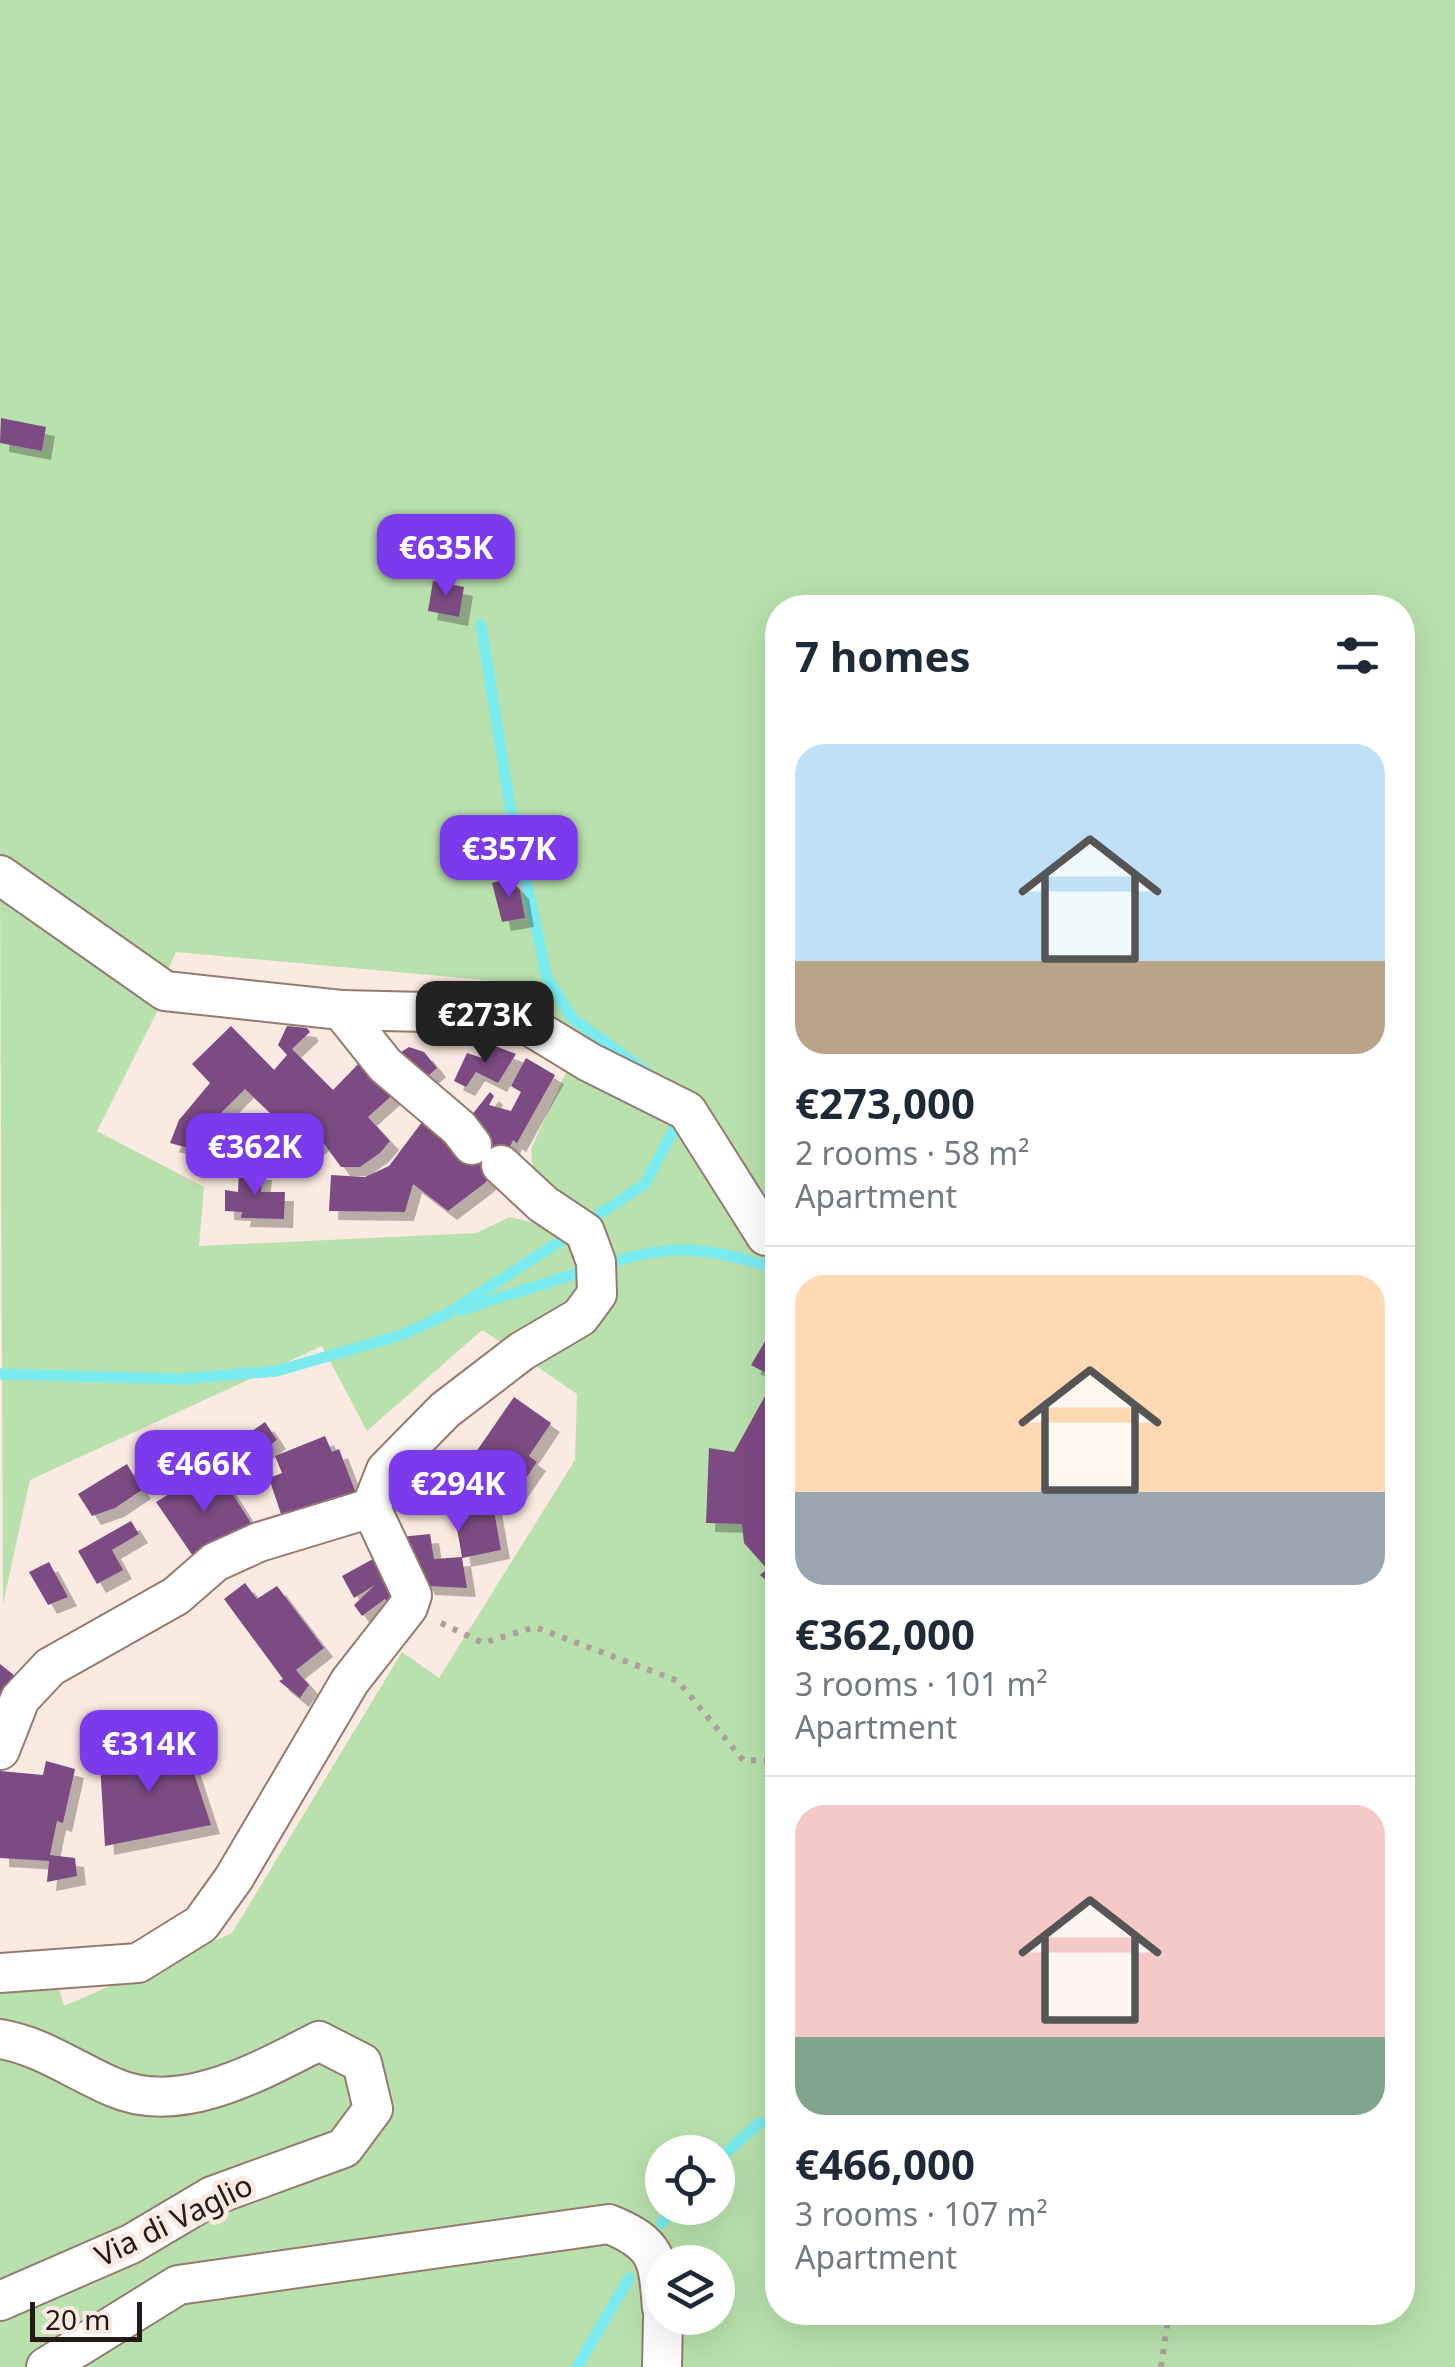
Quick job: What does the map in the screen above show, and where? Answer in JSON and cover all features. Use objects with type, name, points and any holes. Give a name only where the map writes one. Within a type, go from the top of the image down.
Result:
[{"type":"street","points":[[0,875],[165,991],[341,1010],[510,1014],[589,1062],[687,1111],[765,1234]]},
{"type":"street","points":[[0,1973],[138,1963],[201,1924],[252,1848],[350,1681],[408,1607],[412,1595],[370,1508],[386,1470],[445,1410],[522,1350],[580,1317],[597,1294],[596,1262],[585,1232],[543,1204],[385,1065],[341,1010]]},
{"type":"street","points":[[0,1750],[20,1699],[50,1667],[176,1596],[215,1562],[259,1542],[370,1508]]},
{"type":"street","name":"Via di Vaglio","points":[[0,2038],[27,2044],[118,2090],[158,2096],[204,2091],[319,2042],[362,2062],[373,2110],[344,2148],[212,2196],[130,2244],[0,2301]]},
{"type":"street","name":"Via di Vaglio","points":[[46,2367],[178,2284],[609,2224],[636,2235],[646,2245]]},
{"type":"street","points":[[662,2367],[663,2335]]},
{"type":"path","points":[[408,1607],[483,1643],[535,1627],[678,1681],[742,1760],[765,1761]]},
{"type":"path","points":[[1161,2367],[1167,2325]]},
{"type":"green space","points":[[0,0],[1455,0],[1455,2367],[674,2367],[674,2335],[735,2335],[735,2245],[657,2245],[643,2226],[175,2273],[26,2367],[0,2367],[0,1986],[57,1982],[64,2006],[232,1933],[402,1652],[439,1678],[575,1460],[577,1394],[526,1359],[573,1335],[616,1299],[612,1253],[534,1184],[531,1149],[579,1044],[529,984],[176,952],[163,980],[0,866]]},
{"type":"green space","points":[[0,884],[164,998],[97,1131],[204,1187],[199,1246],[476,1233],[510,1217],[556,1228],[584,1262],[576,1302],[510,1348],[482,1330],[367,1431],[322,1346],[30,1480],[3,1604]]},
{"type":"green space","points":[[607,2236],[645,2263],[645,2335],[650,2335],[651,2367],[66,2367],[182,2296]]},
{"type":"building","points":[[1,418],[46,427],[42,451],[0,443]]},
{"type":"building","points":[[433,581],[464,587],[459,617],[428,611]]},
{"type":"building","points":[[509,878],[520,890],[525,918],[502,922],[492,883]]},
{"type":"building","points":[[231,1026],[274,1070],[287,1055],[278,1045],[287,1026],[307,1028],[310,1032],[292,1049],[333,1090],[367,1055],[398,1090],[368,1117],[390,1141],[360,1167],[341,1167],[322,1141],[309,1150],[245,1089],[212,1122],[195,1150],[170,1143],[179,1120],[210,1083],[192,1064]]},
{"type":"building","points":[[493,1045],[516,1054],[498,1083],[476,1072],[466,1087],[454,1081],[467,1053],[485,1059]]},
{"type":"building","points":[[409,1047],[424,1052],[437,1068],[415,1088],[398,1054]]},
{"type":"building","points":[[526,1058],[555,1075],[517,1143],[513,1140],[504,1162],[485,1183],[448,1211],[413,1184],[405,1212],[329,1211],[331,1175],[365,1177],[389,1166],[425,1118],[463,1126],[490,1092],[494,1096],[489,1105],[511,1111],[521,1092],[511,1086]]},
{"type":"building","points":[[239,1170],[263,1171],[261,1192],[285,1192],[284,1219],[241,1218],[242,1212],[225,1211],[225,1190],[238,1192]]},
{"type":"building","points":[[765,1341],[765,1373],[751,1365]]},
{"type":"building","points":[[765,1396],[765,1567],[744,1543],[742,1524],[706,1523],[709,1448],[734,1452]]},
{"type":"building","points":[[514,1397],[551,1423],[529,1456],[537,1462],[513,1497],[467,1465]]},
{"type":"building","points":[[265,1422],[277,1440],[259,1454],[264,1467],[240,1477],[228,1448]]},
{"type":"building","points":[[325,1436],[332,1452],[339,1449],[357,1496],[283,1520],[269,1478],[282,1473],[275,1456]]},
{"type":"building","points":[[127,1464],[142,1490],[115,1508],[92,1516],[78,1494]]},
{"type":"building","points":[[468,1468],[472,1491],[490,1488],[501,1550],[462,1558],[467,1588],[426,1586],[400,1537],[430,1534],[434,1559],[462,1557],[447,1472]]},
{"type":"building","points":[[202,1474],[212,1490],[225,1482],[253,1526],[195,1559],[156,1502]]},
{"type":"building","points":[[131,1521],[139,1534],[112,1550],[123,1570],[97,1584],[78,1551]]},
{"type":"building","points":[[382,1554],[403,1594],[389,1604],[385,1599],[362,1616],[354,1605],[375,1585],[354,1598],[342,1576]]},
{"type":"building","points":[[49,1562],[68,1597],[48,1605],[29,1572]]},
{"type":"building","points":[[245,1583],[257,1599],[277,1586],[324,1648],[296,1670],[309,1685],[300,1698],[279,1681],[283,1679],[224,1599]]},
{"type":"building","points":[[0,1664],[20,1680],[8,1703],[0,1698]]},
{"type":"building","points":[[99,1747],[172,1753],[186,1749],[211,1825],[105,1846]]},
{"type":"building","points":[[46,1761],[75,1769],[63,1823],[57,1821],[50,1855],[75,1858],[77,1876],[47,1882],[49,1861],[0,1858],[0,1771],[43,1775]]},
{"type":"waterway","points":[[481,625],[510,806],[547,978],[572,1018],[648,1073]]},
{"type":"waterway","points":[[598,1215],[645,1184],[677,1123]]},
{"type":"waterway","points":[[0,1374],[180,1379],[277,1371],[404,1334],[447,1314],[564,1239]]},
{"type":"waterway","points":[[617,1261],[680,1250],[736,1257],[765,1265]]},
{"type":"waterway","points":[[461,1310],[578,1273]]},
{"type":"waterway","points":[[735,2145],[765,2122]]},
{"type":"waterway","points":[[577,2367],[629,2278]]}]
